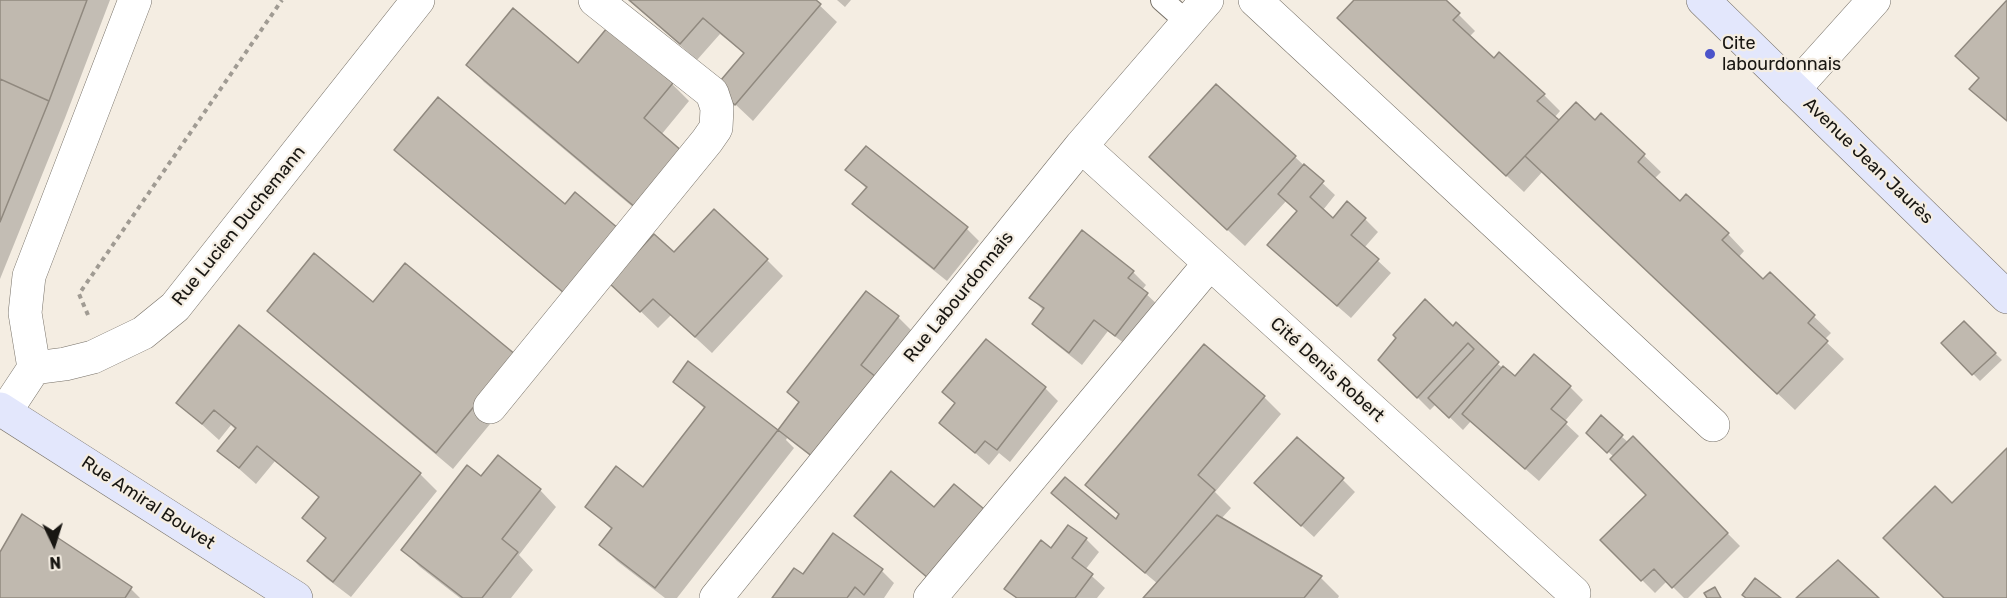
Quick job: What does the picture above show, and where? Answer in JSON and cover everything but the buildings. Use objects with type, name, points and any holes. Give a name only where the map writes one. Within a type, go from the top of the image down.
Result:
[{"type":"main road","name":"Avenue Jean Jaurès","points":[[1703,0],[2007,297]]},
{"type":"main road","name":"Rue Amiral Bouvet","points":[[2,410],[296,598]]},
{"type":"street","points":[[2,410],[34,368],[25,313],[29,276],[135,0]]},
{"type":"street","name":"Rue Lucien Duchemann","points":[[34,368],[93,357],[143,333],[175,307],[418,0]]},
{"type":"street","points":[[490,407],[716,128],[717,108],[712,93],[595,0]]},
{"type":"street","points":[[1255,0],[1713,424]]},
{"type":"street","points":[[1794,88],[1874,0]]},
{"type":"street","name":"Rue Labourdonnais","points":[[716,598],[1081,146],[1198,11]]},
{"type":"street","name":"Cité Denis Robert","points":[[1081,146],[1574,593]]},
{"type":"street","points":[[930,598],[1210,263]]},
{"type":"lane","points":[[1162,0],[1198,11]]},
{"type":"path","points":[[93,357],[92,324],[78,294],[282,0]]},
{"type":"place","name":"Cite labourdonnais","points":[[1710,54]]}]
